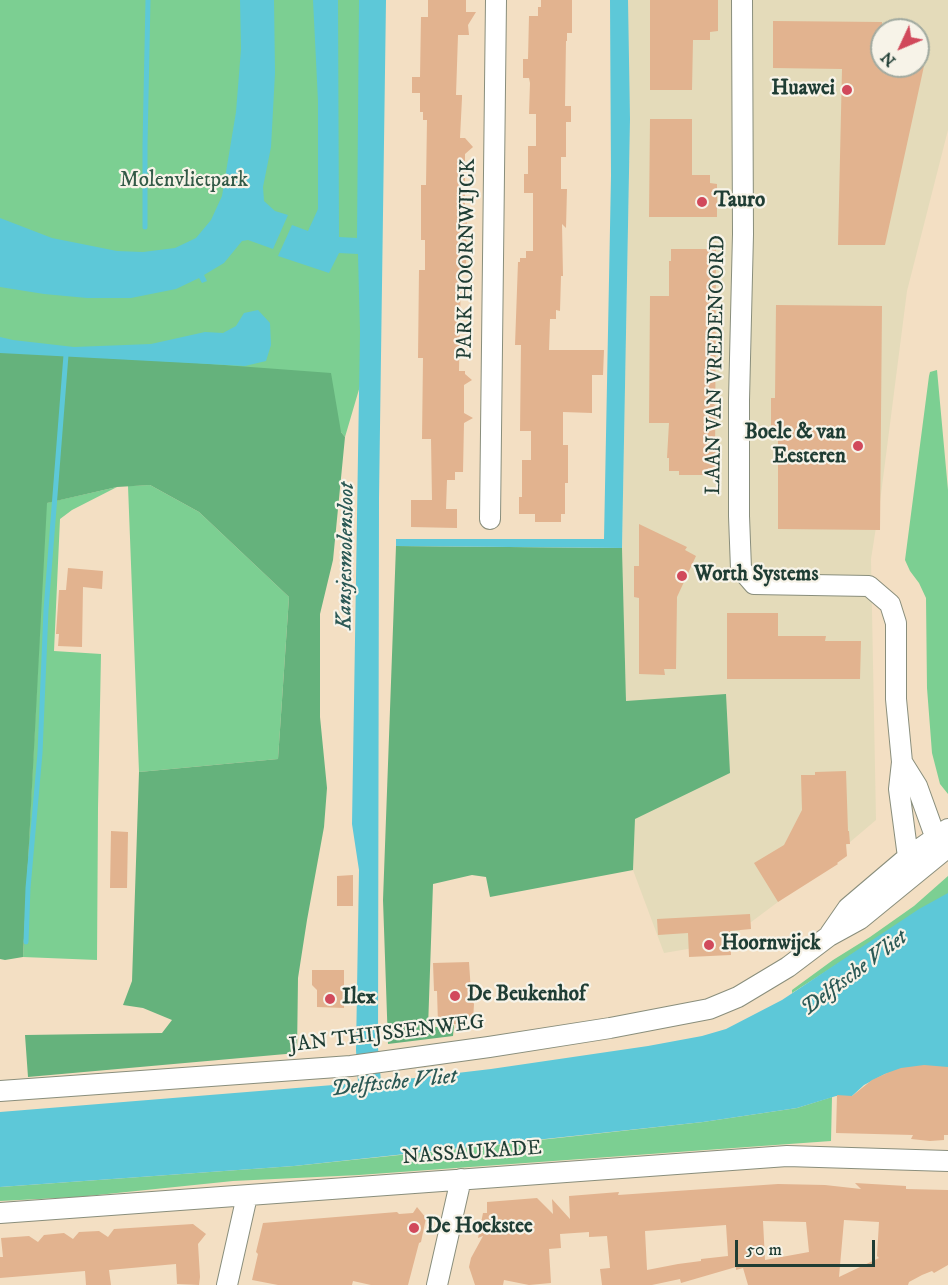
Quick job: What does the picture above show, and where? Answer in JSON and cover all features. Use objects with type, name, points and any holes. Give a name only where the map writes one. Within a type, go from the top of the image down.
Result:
[{"type":"street","name":"PARK HOORNWIJCK","points":[[490,519],[496,0]]},
{"type":"street","name":"LAAN VAN VREDENOORD","points":[[742,0],[743,234],[739,400],[741,569],[754,584],[869,586],[890,604],[896,623],[896,699],[902,762]]},
{"type":"street","points":[[902,762],[917,786],[943,841]]},
{"type":"street","points":[[902,762],[899,789],[913,864]]},
{"type":"street","name":"JAN THIJSSENWEG","points":[[0,1091],[351,1066],[610,1028],[709,1009],[738,997],[788,967],[829,936],[848,908],[943,841]]},
{"type":"street","name":"NASSAUKADE","points":[[0,1213],[788,1156],[948,1161]]},
{"type":"street","points":[[437,1285],[461,1179]]},
{"type":"street","points":[[227,1285],[247,1196]]},
{"type":"shaded area","name":"Hoornwijck","points":[[624,0],[948,0],[948,130],[907,291],[871,559],[876,820],[790,893],[723,943],[664,953],[633,870],[635,819],[626,701],[622,548],[630,119]]},
{"type":"green space","name":"Molenvlietpark","points":[[0,0],[370,0],[360,386],[345,437],[341,432],[0,354]]},
{"type":"green space","points":[[0,352],[331,373],[341,432],[345,437],[333,560],[320,614],[320,717],[327,788],[324,827],[298,978],[297,1053],[28,1077],[25,1035],[162,1033],[172,1020],[143,1008],[123,1005],[132,981],[139,772],[278,759],[289,597],[199,512],[150,485],[117,487],[47,503],[23,957],[0,959]]},
{"type":"green space","points":[[937,370],[948,490],[948,794],[940,784],[932,753],[927,688],[926,598],[905,560],[929,376],[930,372]]},
{"type":"green space","points":[[150,485],[199,512],[289,597],[278,759],[139,772],[128,486]]},
{"type":"green space","points":[[117,487],[72,510],[60,519],[54,651],[101,654],[97,960],[23,957],[46,503]]},
{"type":"green space","points":[[396,546],[622,548],[626,701],[726,694],[730,773],[635,819],[633,870],[490,897],[486,877],[472,875],[433,884],[428,1028],[454,1025],[453,1036],[388,1044],[383,900]]},
{"type":"green space","points":[[948,876],[948,894],[792,993],[792,990],[833,960],[914,906]]},
{"type":"green space","points":[[832,1097],[831,1141],[359,1175],[233,1181],[78,1197],[0,1201],[0,1187],[294,1166],[467,1148],[703,1122],[797,1108]]},
{"type":"water","points":[[240,0],[274,0],[275,73],[271,147],[263,187],[264,201],[275,211],[288,215],[273,249],[248,240],[242,241],[224,263],[204,275],[207,281],[202,283],[199,278],[176,289],[131,298],[87,298],[0,287],[0,218],[52,238],[117,251],[143,252],[175,248],[196,238],[211,220],[222,196],[236,112],[241,49]]},
{"type":"water","name":"Delftsche Vliet","points":[[313,0],[338,0],[339,237],[357,238],[359,0],[386,0],[379,498],[378,1048],[381,1082],[491,1069],[648,1046],[726,1029],[782,1000],[919,909],[948,893],[948,1069],[912,1067],[885,1074],[864,1085],[852,1096],[836,1096],[797,1108],[703,1122],[294,1166],[0,1187],[0,1112],[358,1083],[356,1050],[359,870],[352,824],[360,332],[358,254],[339,253],[329,273],[278,256],[292,225],[308,231],[318,209],[318,101]]},
{"type":"water","points":[[610,0],[628,0],[630,119],[622,548],[396,546],[396,539],[604,539],[611,176]]},
{"type":"water","points":[[258,310],[270,323],[271,345],[266,361],[245,366],[0,353],[0,337],[74,347],[151,344],[205,332],[223,333],[236,326],[244,313]]},
{"type":"building","points":[[428,0],[466,0],[466,12],[476,12],[468,25],[469,35],[458,35],[456,95],[462,95],[460,138],[465,138],[473,147],[465,154],[466,270],[461,270],[459,371],[465,371],[465,374],[472,380],[464,385],[464,413],[473,418],[464,423],[463,472],[455,472],[455,480],[447,480],[446,509],[457,509],[457,528],[411,527],[411,500],[432,500],[431,439],[422,439],[423,358],[418,358],[419,270],[425,270],[425,240],[421,240],[421,185],[426,185],[427,120],[423,120],[423,112],[420,112],[420,93],[412,93],[412,77],[420,77],[421,17],[428,17]]},
{"type":"building","points":[[541,0],[572,0],[572,33],[567,33],[566,41],[565,106],[571,106],[571,122],[566,122],[566,157],[561,157],[561,189],[567,189],[566,228],[562,224],[563,276],[561,276],[560,311],[556,310],[556,319],[550,319],[549,350],[604,350],[603,375],[592,375],[592,413],[563,412],[563,445],[568,445],[568,483],[565,483],[565,514],[561,514],[561,522],[535,522],[535,514],[519,514],[519,497],[522,497],[522,460],[531,460],[531,431],[520,431],[521,345],[515,345],[518,262],[520,258],[526,258],[526,251],[533,251],[533,193],[524,193],[524,174],[528,174],[528,146],[536,146],[536,114],[529,114],[530,83],[529,78],[523,78],[523,59],[528,59],[529,16],[538,16]]},
{"type":"building","points":[[650,0],[718,0],[718,31],[710,32],[710,40],[693,40],[692,90],[650,90]]},
{"type":"building","points":[[773,21],[870,22],[870,78],[921,78],[885,245],[838,245],[842,69],[773,68]]},
{"type":"building","points":[[650,119],[692,119],[692,175],[710,175],[710,183],[717,184],[717,217],[649,217]]},
{"type":"building","points":[[671,249],[716,249],[715,471],[711,471],[711,475],[679,475],[679,471],[669,471],[669,458],[667,458],[669,423],[649,423],[650,296],[669,296]]},
{"type":"building","points":[[776,305],[882,306],[880,530],[778,529],[778,434],[771,434],[771,398],[775,398]]},
{"type":"building","points":[[639,524],[687,547],[685,550],[696,556],[677,597],[676,669],[664,669],[665,675],[639,674],[639,598],[634,597],[634,566],[639,566]]},
{"type":"building","points":[[68,568],[103,571],[102,589],[83,587],[82,647],[58,646],[59,634],[56,634],[59,590],[66,590]]},
{"type":"building","points":[[727,613],[778,613],[778,636],[826,636],[825,641],[861,641],[860,679],[727,679]]},
{"type":"building","points":[[846,771],[850,844],[846,844],[847,856],[778,902],[754,863],[784,845],[802,810],[801,775]]},
{"type":"building","points":[[111,831],[128,832],[127,888],[110,888]]},
{"type":"building","points":[[353,875],[353,906],[337,906],[337,876]]},
{"type":"building","name":"Hoornwijck","points":[[750,914],[751,929],[730,931],[731,955],[689,957],[688,933],[658,935],[657,919]]},
{"type":"building","name":"De Beukenhof","points":[[469,962],[474,1004],[473,1020],[466,1020],[467,1024],[438,1024],[433,963]]},
{"type":"building","name":"Ilex","points":[[312,970],[344,970],[344,1008],[317,1007],[317,990],[312,985]]},
{"type":"building","points":[[924,1065],[948,1067],[948,1135],[944,1135],[944,1140],[911,1139],[913,1135],[836,1133],[837,1095],[852,1096],[872,1080],[887,1073],[901,1068]]},
{"type":"building","points":[[855,1183],[906,1186],[906,1189],[948,1190],[948,1265],[934,1273],[932,1271],[922,1275],[909,1282],[908,1285],[748,1285],[743,1268],[736,1270],[736,1267],[681,1283],[680,1279],[652,1285],[602,1285],[600,1269],[610,1268],[607,1236],[589,1237],[589,1232],[560,1234],[561,1248],[549,1249],[551,1283],[529,1285],[504,1280],[503,1285],[475,1285],[469,1267],[471,1258],[483,1236],[478,1238],[483,1213],[487,1213],[487,1202],[537,1198],[553,1214],[552,1199],[570,1219],[569,1196],[619,1192],[618,1195],[778,1184],[825,1185],[861,1189]],"holes":[[[844,1220],[879,1222],[877,1256],[879,1258],[839,1277]],[[763,1221],[806,1222],[809,1252],[765,1260]],[[726,1225],[728,1256],[647,1270],[645,1231]]]},
{"type":"building","points":[[417,1207],[426,1218],[408,1285],[371,1285],[353,1281],[352,1285],[278,1285],[252,1280],[263,1223],[397,1212],[399,1214],[413,1213]]},
{"type":"building","points":[[193,1224],[206,1234],[198,1244],[199,1285],[177,1284],[176,1264],[109,1270],[111,1285],[86,1285],[85,1271],[0,1278],[0,1257],[3,1257],[1,1238],[29,1236],[38,1242],[44,1235],[64,1233],[73,1239],[79,1232],[99,1231],[108,1237],[114,1229]]},
{"type":"waterway","points":[[145,227],[148,0]]},
{"type":"waterway","points":[[26,942],[28,888],[40,753],[46,610],[66,355]]},
{"type":"place","name":"Huawei","points":[[847,90]]},
{"type":"place","name":"Tauro","points":[[702,202]]},
{"type":"place","name":"Boele & van Eesteren","points":[[858,446]]},
{"type":"place","name":"Worth Systems","points":[[682,576]]},
{"type":"place","name":"Hoornwijck","points":[[709,945]]},
{"type":"place","name":"De Beukenhof","points":[[455,996]]},
{"type":"place","name":"Ilex","points":[[330,999]]},
{"type":"place","name":"De Hoekstee","points":[[414,1228]]},
{"type":"water label","name":"Kansjesmolensloot","points":[[347,556]]}]
